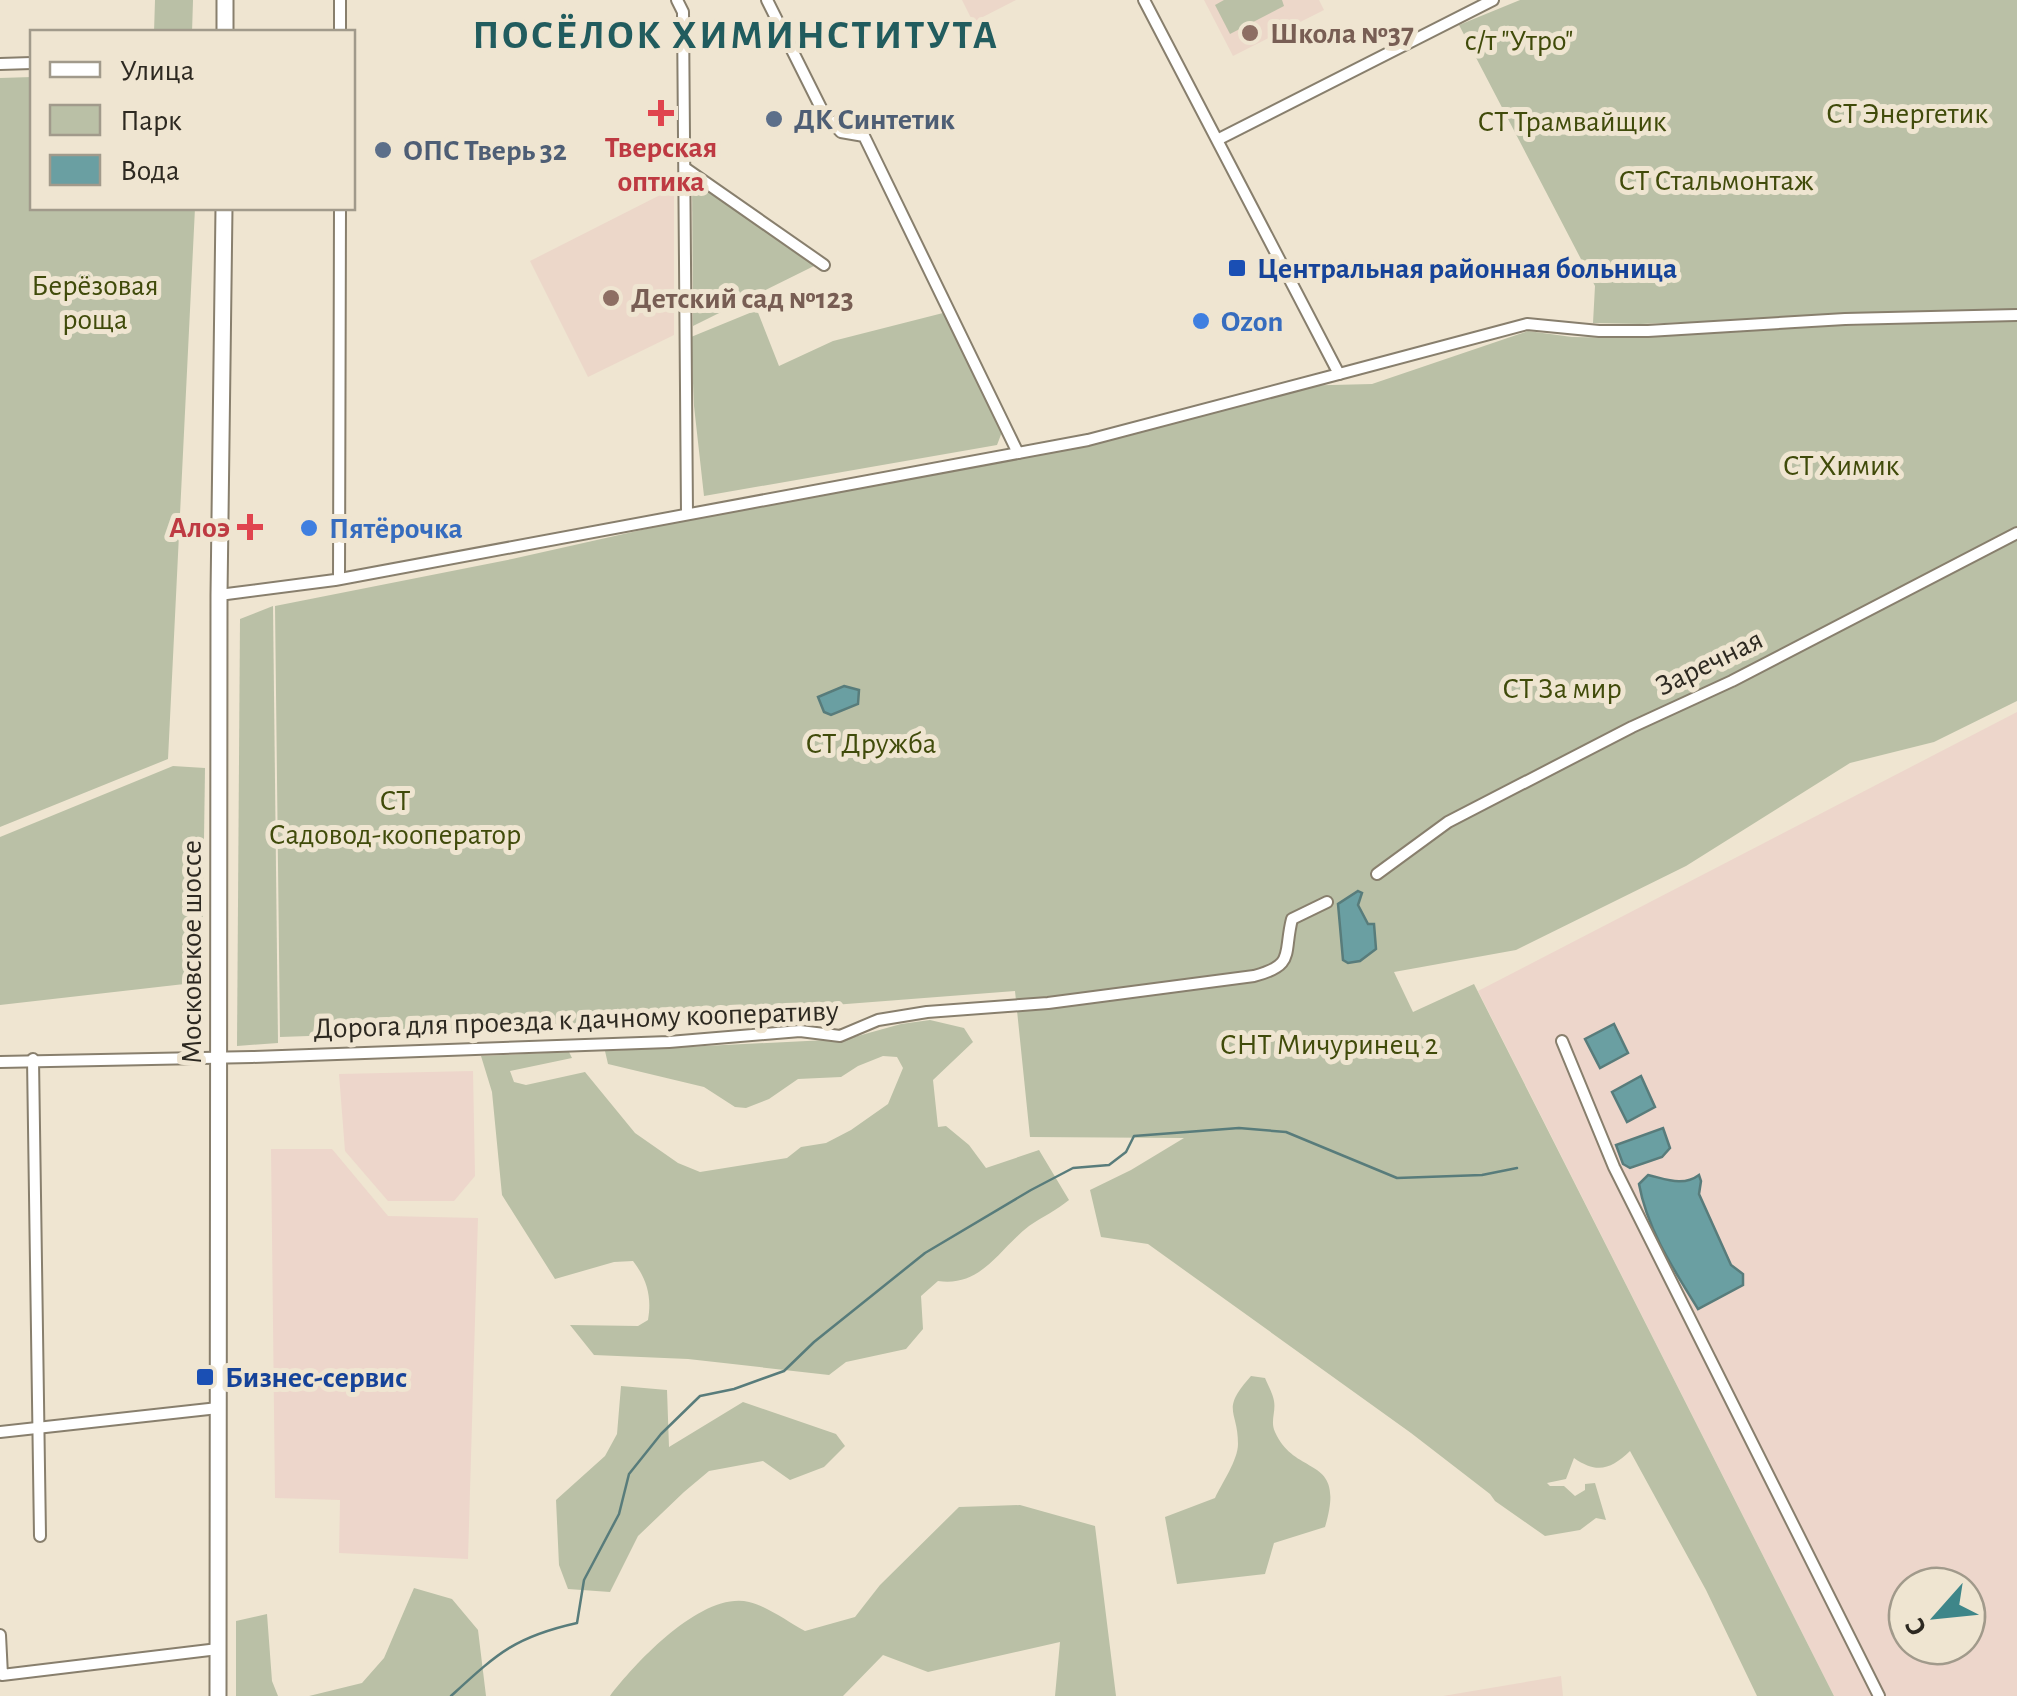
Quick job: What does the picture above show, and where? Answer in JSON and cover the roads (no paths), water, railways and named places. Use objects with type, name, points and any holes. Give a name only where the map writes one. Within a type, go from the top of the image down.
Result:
[{"type":"main road","points":[[225,0],[225,30]]},
{"type":"main road","name":"Московское шоссе","points":[[218,1696],[219,595],[224,210]]},
{"type":"street","points":[[340,0],[340,30]]},
{"type":"street","points":[[677,0],[682,12],[688,512]]},
{"type":"street","points":[[766,0],[824,114],[842,132],[864,136],[1018,453]]},
{"type":"street","points":[[1144,0],[1339,374]]},
{"type":"street","points":[[1219,139],[1493,0]]},
{"type":"street","points":[[0,64],[30,63]]},
{"type":"street","points":[[685,168],[824,265]]},
{"type":"street","points":[[339,579],[340,210]]},
{"type":"street","points":[[219,595],[339,579],[1088,440],[1527,324],[1648,331],[1845,319],[2017,316]]},
{"type":"street","name":"Заречная","points":[[1377,874],[1448,822],[2017,533]]},
{"type":"street","name":"Дорога для проезда к дачному кооперативу","points":[[0,1062],[669,1042],[800,1032],[840,1036],[878,1020],[1254,976],[1281,967],[1287,958],[1292,919],[1327,902]]},
{"type":"street","points":[[1562,1042],[1614,1167],[1879,1696]]},
{"type":"street","points":[[33,1059],[40,1536]]},
{"type":"street","points":[[0,1432],[218,1408]]},
{"type":"street","points":[[0,1636],[2,1675],[218,1650]]},
{"type":"water","points":[[844,686],[859,690],[858,704],[831,715],[824,712],[818,697]]},
{"type":"water","points":[[1358,891],[1362,893],[1358,905],[1368,924],[1374,924],[1376,949],[1360,961],[1348,963],[1343,960],[1338,904]]},
{"type":"water","points":[[1614,1024],[1628,1053],[1600,1068],[1585,1039]]},
{"type":"water","points":[[1641,1076],[1655,1107],[1627,1122],[1612,1092]]},
{"type":"water","points":[[1663,1128],[1670,1148],[1662,1157],[1630,1168],[1623,1164],[1616,1145]]},
{"type":"water","points":[[1648,1175],[1681,1181],[1699,1175],[1699,1194],[1731,1265],[1743,1274],[1743,1285],[1698,1309],[1648,1217],[1639,1184]]},
{"type":"waterway","points":[[451,1696],[508,1649],[537,1634],[577,1623],[584,1580],[619,1514],[629,1474],[661,1434],[700,1396],[784,1371],[925,1253],[1073,1168],[1109,1165],[1126,1152],[1134,1136],[1239,1128],[1286,1132],[1397,1178],[1482,1175],[1517,1168]]},
{"type":"place","name":"Школа №37","points":[[1250,33]]},
{"type":"place","name":"Тверская оптика","points":[[661,113]]},
{"type":"place","name":"ДК Синтетик","points":[[774,119]]},
{"type":"place","name":"ОПС Тверь 32","points":[[383,150]]},
{"type":"place","name":"Центральная районная больница","points":[[1237,268]]},
{"type":"place","name":"Детский сад №123","points":[[611,298]]},
{"type":"place","name":"Ozon","points":[[1201,321]]},
{"type":"place","name":"Алоэ","points":[[250,527]]},
{"type":"place","name":"Пятёрочка","points":[[309,528]]},
{"type":"place","name":"Бизнес-сервис","points":[[205,1377]]},
{"type":"district","name":"ПОСЁЛОК ХИМИНСТИТУТА","points":[[736,34]]},
{"type":"park label","name":"с/т \"Утро\"","points":[[1519,40]]},
{"type":"park label","name":"СТ Энергетик","points":[[1907,113]]},
{"type":"park label","name":"СТ Трамвайщик","points":[[1572,121]]},
{"type":"park label","name":"СТ Стальмонтаж","points":[[1716,180]]},
{"type":"park label","name":"Берёзовая роща","points":[[95,302]]},
{"type":"park label","name":"СТ Химик","points":[[1841,465]]},
{"type":"park label","name":"СТ За мир","points":[[1562,688]]},
{"type":"park label","name":"СТ Дружба","points":[[871,743]]},
{"type":"park label","name":"СТ Садовод-кооператор","points":[[395,817]]},
{"type":"park label","name":"СНТ Мичуринец 2","points":[[1329,1044]]}]
